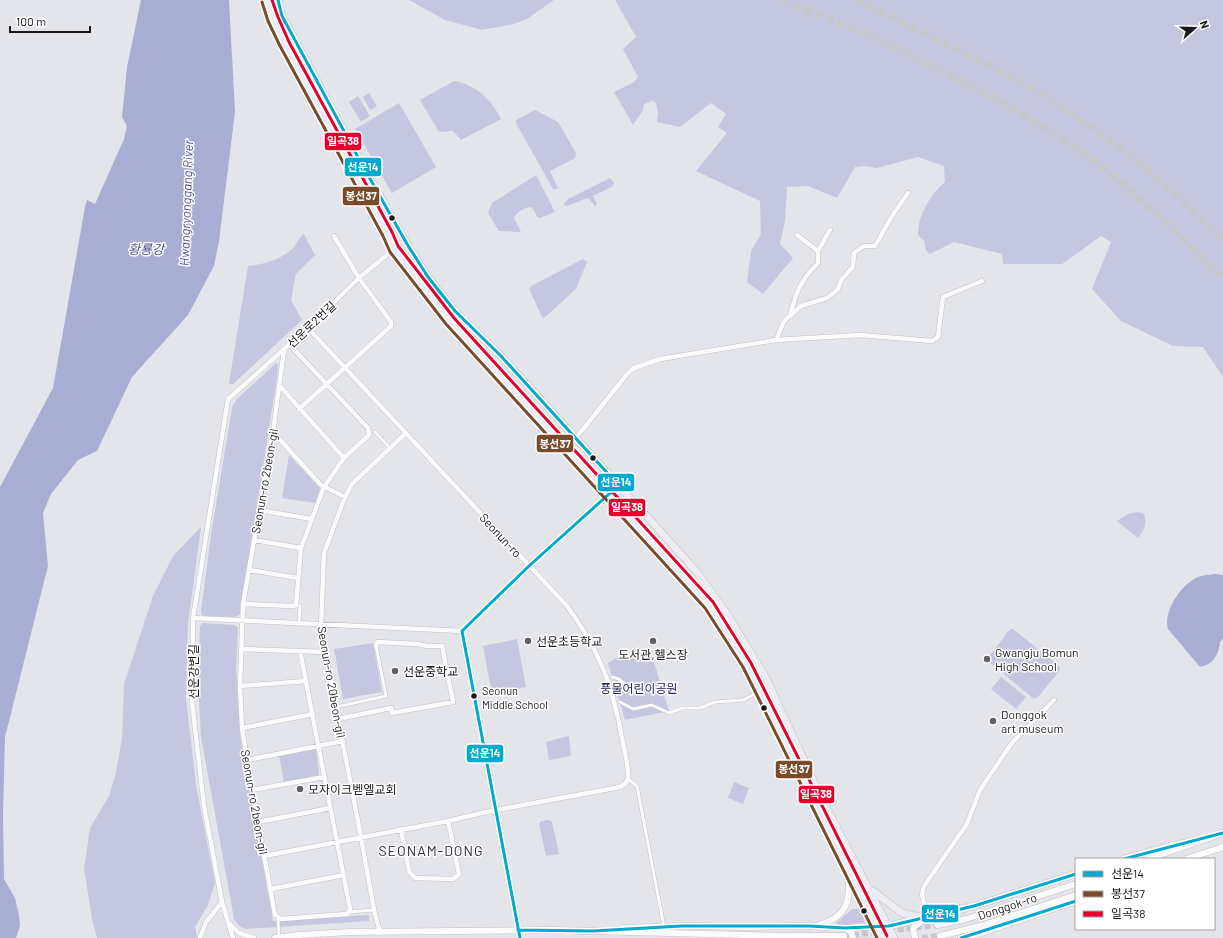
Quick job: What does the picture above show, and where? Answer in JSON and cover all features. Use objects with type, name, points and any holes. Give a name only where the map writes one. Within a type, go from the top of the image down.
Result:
[{"type":"main road","points":[[267,0],[273,19],[285,44],[388,234],[394,249],[450,321],[565,448],[609,494],[708,605],[747,664],[883,938]]},
{"type":"main road","points":[[278,0],[282,16],[329,106],[407,244],[428,277],[456,311],[501,356],[697,572],[718,600],[751,650],[765,676],[820,794],[894,938]]},
{"type":"main road","points":[[1128,858],[1170,846],[1223,834]]},
{"type":"main road","points":[[1151,858],[1200,840]]},
{"type":"main road","points":[[1189,858],[1223,847]]},
{"type":"main road","points":[[1195,858],[1203,854]]},
{"type":"main road","points":[[809,926],[834,920],[843,911],[848,896],[848,866]]},
{"type":"main road","points":[[593,930],[664,927],[809,926],[845,928],[889,926],[974,906],[1075,874]]},
{"type":"main road","name":"Donggok-ro","points":[[937,925],[966,919],[1075,884]]},
{"type":"main road","points":[[869,887],[903,914],[927,917]]},
{"type":"main road","name":"Donggok-ro","points":[[940,936],[984,925],[1075,895]]},
{"type":"main road","points":[[961,938],[981,933],[1075,902]]},
{"type":"main road","points":[[915,938],[913,928],[927,917]]},
{"type":"main road","points":[[845,928],[851,932],[853,938]]},
{"type":"main road","points":[[277,938],[299,934],[518,930],[593,930],[761,936],[844,936]]},
{"type":"street","points":[[776,340],[784,321],[802,306],[827,298],[838,289],[841,280],[853,267],[854,253],[864,246],[875,246],[892,216],[908,193]]},
{"type":"street","points":[[790,316],[794,298],[804,276],[818,262],[818,251],[830,230]]},
{"type":"street","points":[[797,235],[818,251]]},
{"type":"street","points":[[299,409],[391,326],[390,320],[359,278],[334,236]]},
{"type":"street","name":"선운로2번길","points":[[228,399],[308,328],[359,278],[394,249]]},
{"type":"street","points":[[565,448],[576,438],[628,373],[634,368],[660,359],[776,340],[860,335],[932,341],[938,337],[943,297],[982,281]]},
{"type":"street","name":"Seonun-ro","points":[[308,328],[567,606],[594,647],[615,702],[628,779]]},
{"type":"street","points":[[243,604],[293,606],[297,602],[301,548],[324,487],[344,458],[369,435],[369,432],[327,383],[289,344]]},
{"type":"street","name":"Seonun-ro 2beon-gil","points":[[278,918],[275,915],[247,760],[242,728],[240,686],[243,604],[258,510],[273,432],[278,385],[284,350]]},
{"type":"street","points":[[278,385],[344,458]]},
{"type":"street","name":"선운강변길","points":[[228,399],[193,618],[192,702],[204,806],[222,902],[233,938]]},
{"type":"street","points":[[273,432],[321,485],[345,498]]},
{"type":"street","points":[[375,432],[390,448]]},
{"type":"street","name":"Seonun-ro 20beon-gil","points":[[380,932],[374,910],[321,625],[324,553],[345,498],[352,484],[406,433]]},
{"type":"street","points":[[193,618],[242,622],[462,631],[529,566],[609,494],[621,488]]},
{"type":"street","points":[[258,510],[312,519]]},
{"type":"street","points":[[254,540],[301,548]]},
{"type":"street","points":[[249,570],[298,578]]},
{"type":"street","points":[[299,624],[300,605]]},
{"type":"street","points":[[462,631],[494,810],[520,938]]},
{"type":"street","points":[[336,707],[386,696],[376,646],[377,642],[442,646],[453,702],[392,713],[391,708],[338,719]]},
{"type":"street","points":[[241,649],[325,652]]},
{"type":"street","points":[[300,652],[344,875],[349,912]]},
{"type":"street","points":[[612,677],[619,679],[626,685]]},
{"type":"street","points":[[240,686],[306,681]]},
{"type":"street","points":[[620,702],[633,709],[652,705],[668,713],[682,708],[700,708],[715,702],[743,700],[754,694]]},
{"type":"street","points":[[927,917],[922,895],[924,886],[966,824],[980,790],[1011,744],[1054,700]]},
{"type":"street","points":[[242,728],[313,714]]},
{"type":"street","points":[[247,760],[343,741]]},
{"type":"street","points":[[252,790],[324,777]]},
{"type":"street","points":[[264,856],[448,821],[494,810],[620,787],[625,784],[628,779],[637,786],[664,927]]},
{"type":"street","points":[[258,822],[330,808]]},
{"type":"street","points":[[401,829],[409,871],[414,878],[453,879],[459,874],[448,821]]},
{"type":"street","points":[[271,889],[344,875]]},
{"type":"street","points":[[200,938],[206,922],[222,902]]},
{"type":"street","points":[[277,938],[278,918],[347,914],[349,912],[374,910]]},
{"type":"street","points":[[226,917],[234,930],[254,938]]},
{"type":"green space","points":[[409,0],[554,0],[527,19],[514,24],[482,30],[445,20]]},
{"type":"green space","points":[[615,0],[1223,0],[1223,377],[1203,347],[1173,346],[1121,321],[1092,289],[1111,242],[1101,236],[1062,264],[1003,264],[1002,254],[954,242],[930,254],[926,250],[924,241],[918,235],[920,220],[930,199],[945,182],[944,166],[918,157],[877,168],[865,166],[855,167],[837,198],[808,186],[787,187],[785,221],[780,244],[793,258],[763,294],[747,282],[751,251],[761,234],[760,201],[696,171],[727,133],[718,127],[726,114],[711,103],[680,127],[657,122],[658,112],[656,103],[652,101],[644,104],[643,110],[633,125],[614,92],[634,82],[638,77],[623,49],[636,37]]},
{"type":"green space","points":[[454,81],[476,89],[493,105],[501,119],[461,140],[453,131],[439,132],[420,100]]},
{"type":"green space","points":[[369,93],[377,106],[370,110],[363,97]]},
{"type":"green space","points":[[358,96],[370,116],[361,122],[349,102]]},
{"type":"green space","points":[[399,103],[436,167],[392,193],[355,129]]},
{"type":"green space","points":[[535,110],[558,122],[576,153],[575,158],[550,171],[558,188],[556,189],[553,189],[517,125],[516,120]]},
{"type":"green space","points":[[536,175],[555,212],[538,218],[532,207],[524,209],[519,211],[514,218],[521,232],[499,231],[488,213],[492,203]]},
{"type":"green space","points":[[610,178],[614,183],[612,187],[593,196],[597,204],[595,206],[588,198],[567,206],[563,205],[568,199]]},
{"type":"green space","points":[[304,234],[315,255],[296,274],[291,300],[302,320],[232,385],[229,383],[248,266],[279,258],[290,251]]},
{"type":"green space","points":[[583,259],[587,262],[576,289],[543,319],[529,289],[531,286]]},
{"type":"green space","points":[[276,363],[278,364],[277,377],[240,614],[236,617],[205,616],[202,615],[201,611],[211,535],[232,408],[236,400]]},
{"type":"green space","points":[[289,455],[320,488],[315,503],[282,498]]},
{"type":"green space","points":[[1137,512],[1143,513],[1145,520],[1144,529],[1138,538],[1117,521],[1128,514]]},
{"type":"green space","points":[[201,527],[188,624],[186,698],[196,785],[215,883],[208,905],[195,927],[197,938],[97,938],[92,919],[84,869],[90,828],[109,796],[116,772],[122,738],[124,684],[153,596],[173,556]]},
{"type":"green space","points":[[203,623],[235,625],[238,628],[236,669],[241,743],[273,921],[369,915],[369,921],[246,929],[239,926],[234,919],[201,737],[198,681],[200,626]]},
{"type":"green space","points":[[1010,629],[1013,629],[1059,666],[1060,670],[1038,697],[1034,699],[987,659]]},
{"type":"green space","points":[[517,639],[526,687],[492,694],[483,646]]},
{"type":"green space","points":[[373,643],[382,692],[343,699],[334,649]]},
{"type":"green space","name":"풍물어린이공원","points":[[619,656],[654,662],[669,711],[625,720],[608,663]]},
{"type":"green space","points":[[1001,677],[1026,697],[1016,709],[991,689]]},
{"type":"green space","points":[[569,736],[571,756],[549,760],[546,742]]},
{"type":"green space","points":[[316,749],[319,774],[315,777],[284,782],[279,755]]},
{"type":"green space","points":[[734,782],[749,788],[743,804],[728,798]]},
{"type":"green space","points":[[549,820],[552,822],[559,854],[546,856],[539,824],[541,821]]},
{"type":"green space","points":[[852,909],[860,909],[867,916],[863,923],[833,926]]},
{"type":"water","name":"황룡강","points":[[141,0],[229,0],[235,112],[219,241],[214,266],[188,315],[132,377],[97,451],[78,460],[51,494],[43,513],[48,566],[5,737],[3,814],[4,879],[15,898],[20,926],[16,938],[0,938],[0,487],[53,388],[85,207],[87,200],[95,204],[124,139],[127,126],[122,117],[127,67]]},
{"type":"water","points":[[1204,575],[1223,575],[1223,639],[1220,642],[1217,655],[1208,664],[1200,667],[1168,629],[1168,615],[1170,608],[1183,588],[1194,579]]},
{"type":"tunnel","points":[[782,0],[877,38],[999,100],[1052,132],[1100,165],[1170,225],[1223,278]]},
{"type":"tunnel","points":[[856,0],[1003,72],[1063,107],[1132,156],[1223,239]]},
{"type":"tunnel","points":[[844,936],[937,925]]},
{"type":"tunnel","points":[[922,938],[940,936]]},
{"type":"transit line","name":"일곡38","points":[[272,0],[289,42],[392,232],[398,246],[454,318],[713,602],[751,663],[887,936]]},
{"type":"transit line","name":"선운14","points":[[278,0],[282,16],[360,161],[407,244],[428,277],[455,311],[501,356],[621,488],[609,494],[529,566],[462,631],[520,938]]},
{"type":"transit line","name":"봉선37","points":[[262,2],[268,21],[280,46],[383,236],[390,252],[446,324],[705,608],[743,667],[877,938]]},
{"type":"transit line","name":"선운14","points":[[1128,858],[1223,833]]},
{"type":"transit line","name":"선운14","points":[[518,930],[593,931],[682,926],[809,926],[845,928],[889,926],[974,906],[1075,874]]},
{"type":"transit line","name":"선운14","points":[[961,938],[1075,901]]},
{"type":"place","name":"선운초등학교","points":[[528,641]]},
{"type":"place","name":"도서관,헬스장","points":[[653,641]]},
{"type":"place","name":"Gwangju Bomun High School","points":[[987,659]]},
{"type":"place","name":"선운중학교","points":[[395,671]]},
{"type":"place","name":"Seonun Middle School","points":[[474,696]]},
{"type":"place","name":"Donggok art museum","points":[[993,721]]},
{"type":"place","name":"모자이크벧엘교회","points":[[300,789]]},
{"type":"district","name":"SEONAM-DONG","points":[[431,850]]},
{"type":"water label","name":"Hwangryonggang River","points":[[186,203]]}]
